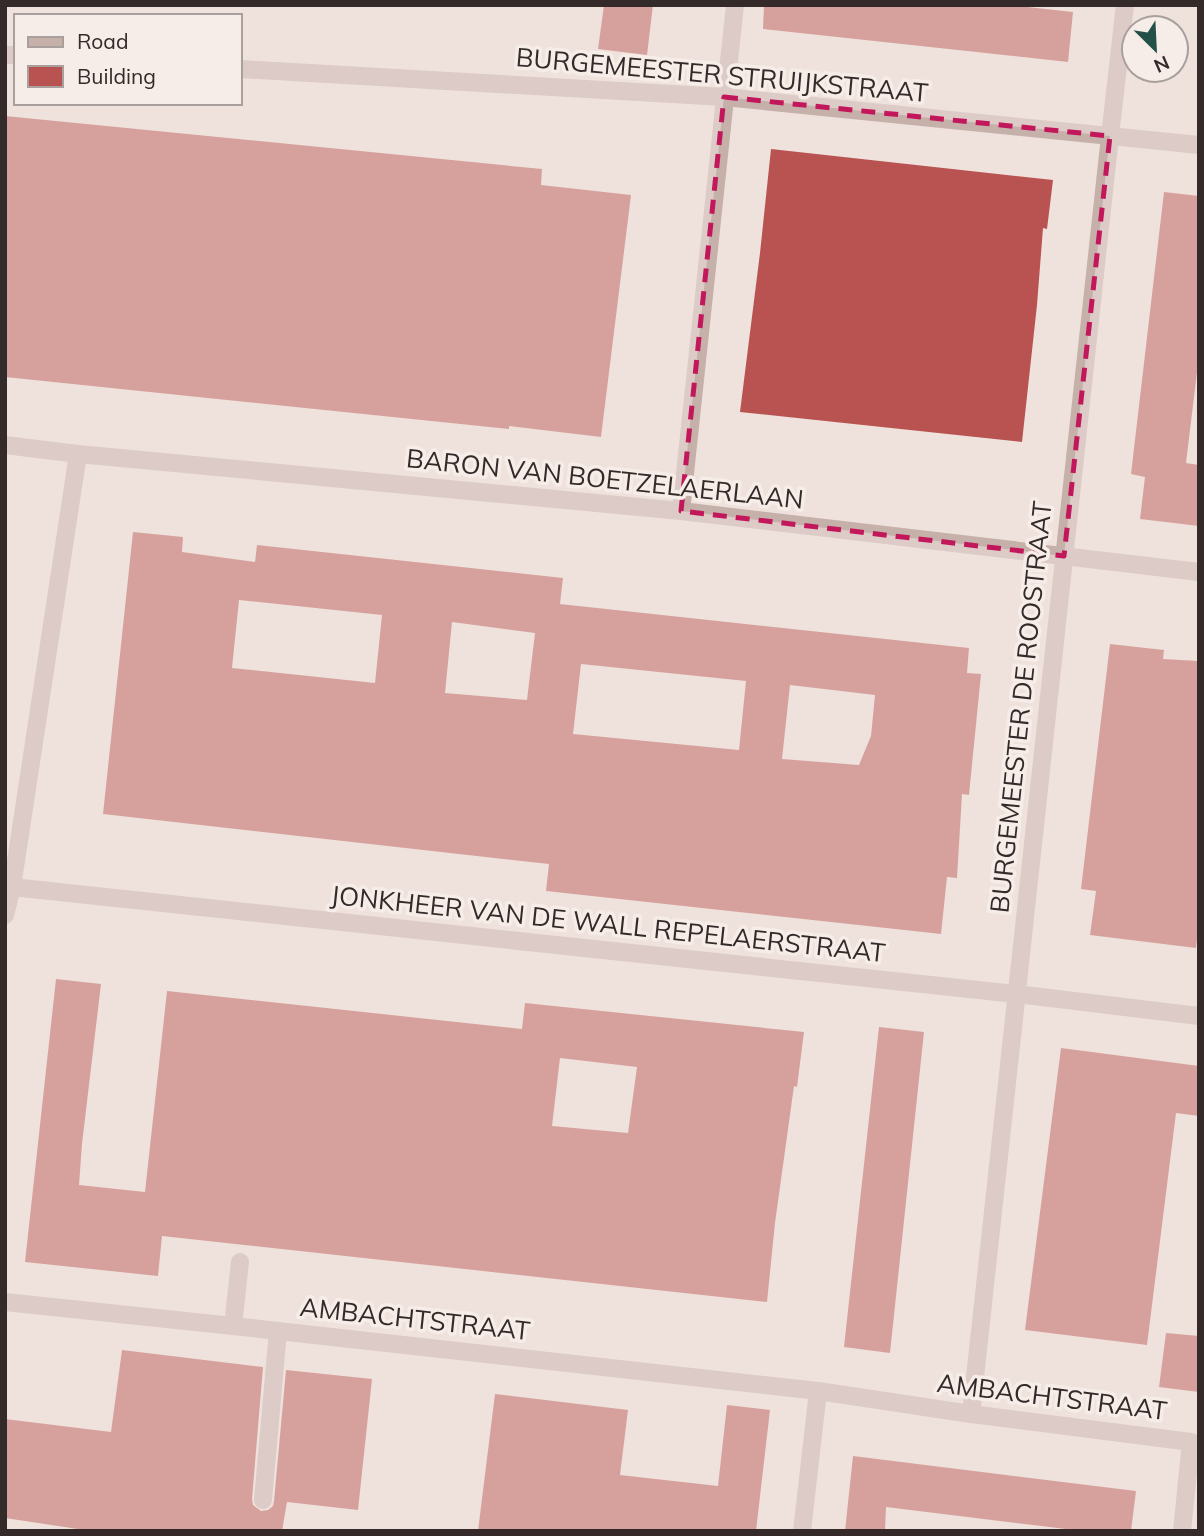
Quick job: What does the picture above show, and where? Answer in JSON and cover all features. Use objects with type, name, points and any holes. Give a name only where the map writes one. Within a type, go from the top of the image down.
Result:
[{"type":"street","points":[[681,511],[735,5]]},
{"type":"street","name":"BURGEMEESTER DE ROOSTRAAT","points":[[971,1414],[1125,5]]},
{"type":"street","name":"BURGEMEESTER STRUIJKSTRAAT","points":[[242,69],[724,97],[1199,145]]},
{"type":"street","name":"BARON VAN BOETZELAERLAAN","points":[[5,445],[681,511],[1199,572]]},
{"type":"street","points":[[5,915],[12,887],[78,454]]},
{"type":"street","name":"JONKHEER VAN DE WALL REPELAERSTRAAT","points":[[12,887],[1199,1016]]},
{"type":"street","points":[[233,1325],[240,1262]]},
{"type":"street","name":"AMBACHTSTRAAT","points":[[5,1302],[818,1391],[1191,1442],[1182,1531]]},
{"type":"street","points":[[263,1500],[278,1331]]},
{"type":"street","points":[[802,1531],[818,1391]]},
{"type":"highlighted area","points":[[724,97],[1110,136],[1064,556],[681,511]]},
{"type":"building","points":[[604,5],[653,5],[647,55],[598,49]]},
{"type":"building","points":[[764,5],[1010,5],[1073,12],[1068,62],[763,29]]},
{"type":"building","points":[[5,116],[542,169],[541,185],[631,195],[601,437],[5,377]]},
{"type":"building","points":[[771,149],[1053,180],[1047,229],[1043,228],[1022,442],[740,412]]},
{"type":"building","points":[[1164,192],[1199,196],[1199,356],[1186,463],[1199,465],[1199,526],[1140,519],[1145,477],[1131,474]]},
{"type":"building","points":[[133,532],[183,537],[182,552],[255,562],[257,545],[563,578],[560,604],[969,648],[967,673],[981,674],[969,795],[962,794],[957,878],[947,877],[941,934],[546,891],[549,864],[103,814]],"holes":[[[239,600],[382,615],[375,683],[232,668]],[[452,622],[535,633],[527,700],[445,693]],[[581,664],[746,681],[739,750],[573,734]],[[790,685],[875,695],[871,736],[859,765],[782,759]]]},
{"type":"building","points":[[1110,644],[1164,650],[1163,659],[1199,661],[1199,922],[1196,948],[1090,935],[1096,891],[1081,889]]},
{"type":"building","points":[[56,979],[101,984],[79,1185],[145,1192],[167,991],[522,1029],[525,1003],[804,1032],[775,1223],[767,1302],[162,1236],[158,1276],[25,1262]],"holes":[[[560,1058],[637,1067],[628,1133],[552,1126]]]},
{"type":"building","points":[[879,1027],[924,1032],[890,1353],[844,1347]]},
{"type":"building","points":[[1061,1048],[1199,1066],[1199,1116],[1176,1113],[1147,1345],[1025,1330]]},
{"type":"building","points":[[1166,1333],[1199,1336],[1199,1392],[1159,1387]]},
{"type":"building","points":[[122,1350],[263,1367],[252,1499],[253,1505],[261,1511],[268,1510],[274,1501],[286,1370],[372,1379],[358,1510],[287,1502],[282,1531],[91,1531],[5,1518],[5,1419],[111,1432]]},
{"type":"building","points":[[495,1394],[628,1410],[620,1475],[718,1486],[727,1405],[770,1410],[756,1531],[478,1531]]},
{"type":"building","points":[[853,1456],[1136,1491],[1131,1531],[1082,1531],[886,1507],[885,1531],[845,1531]]}]
